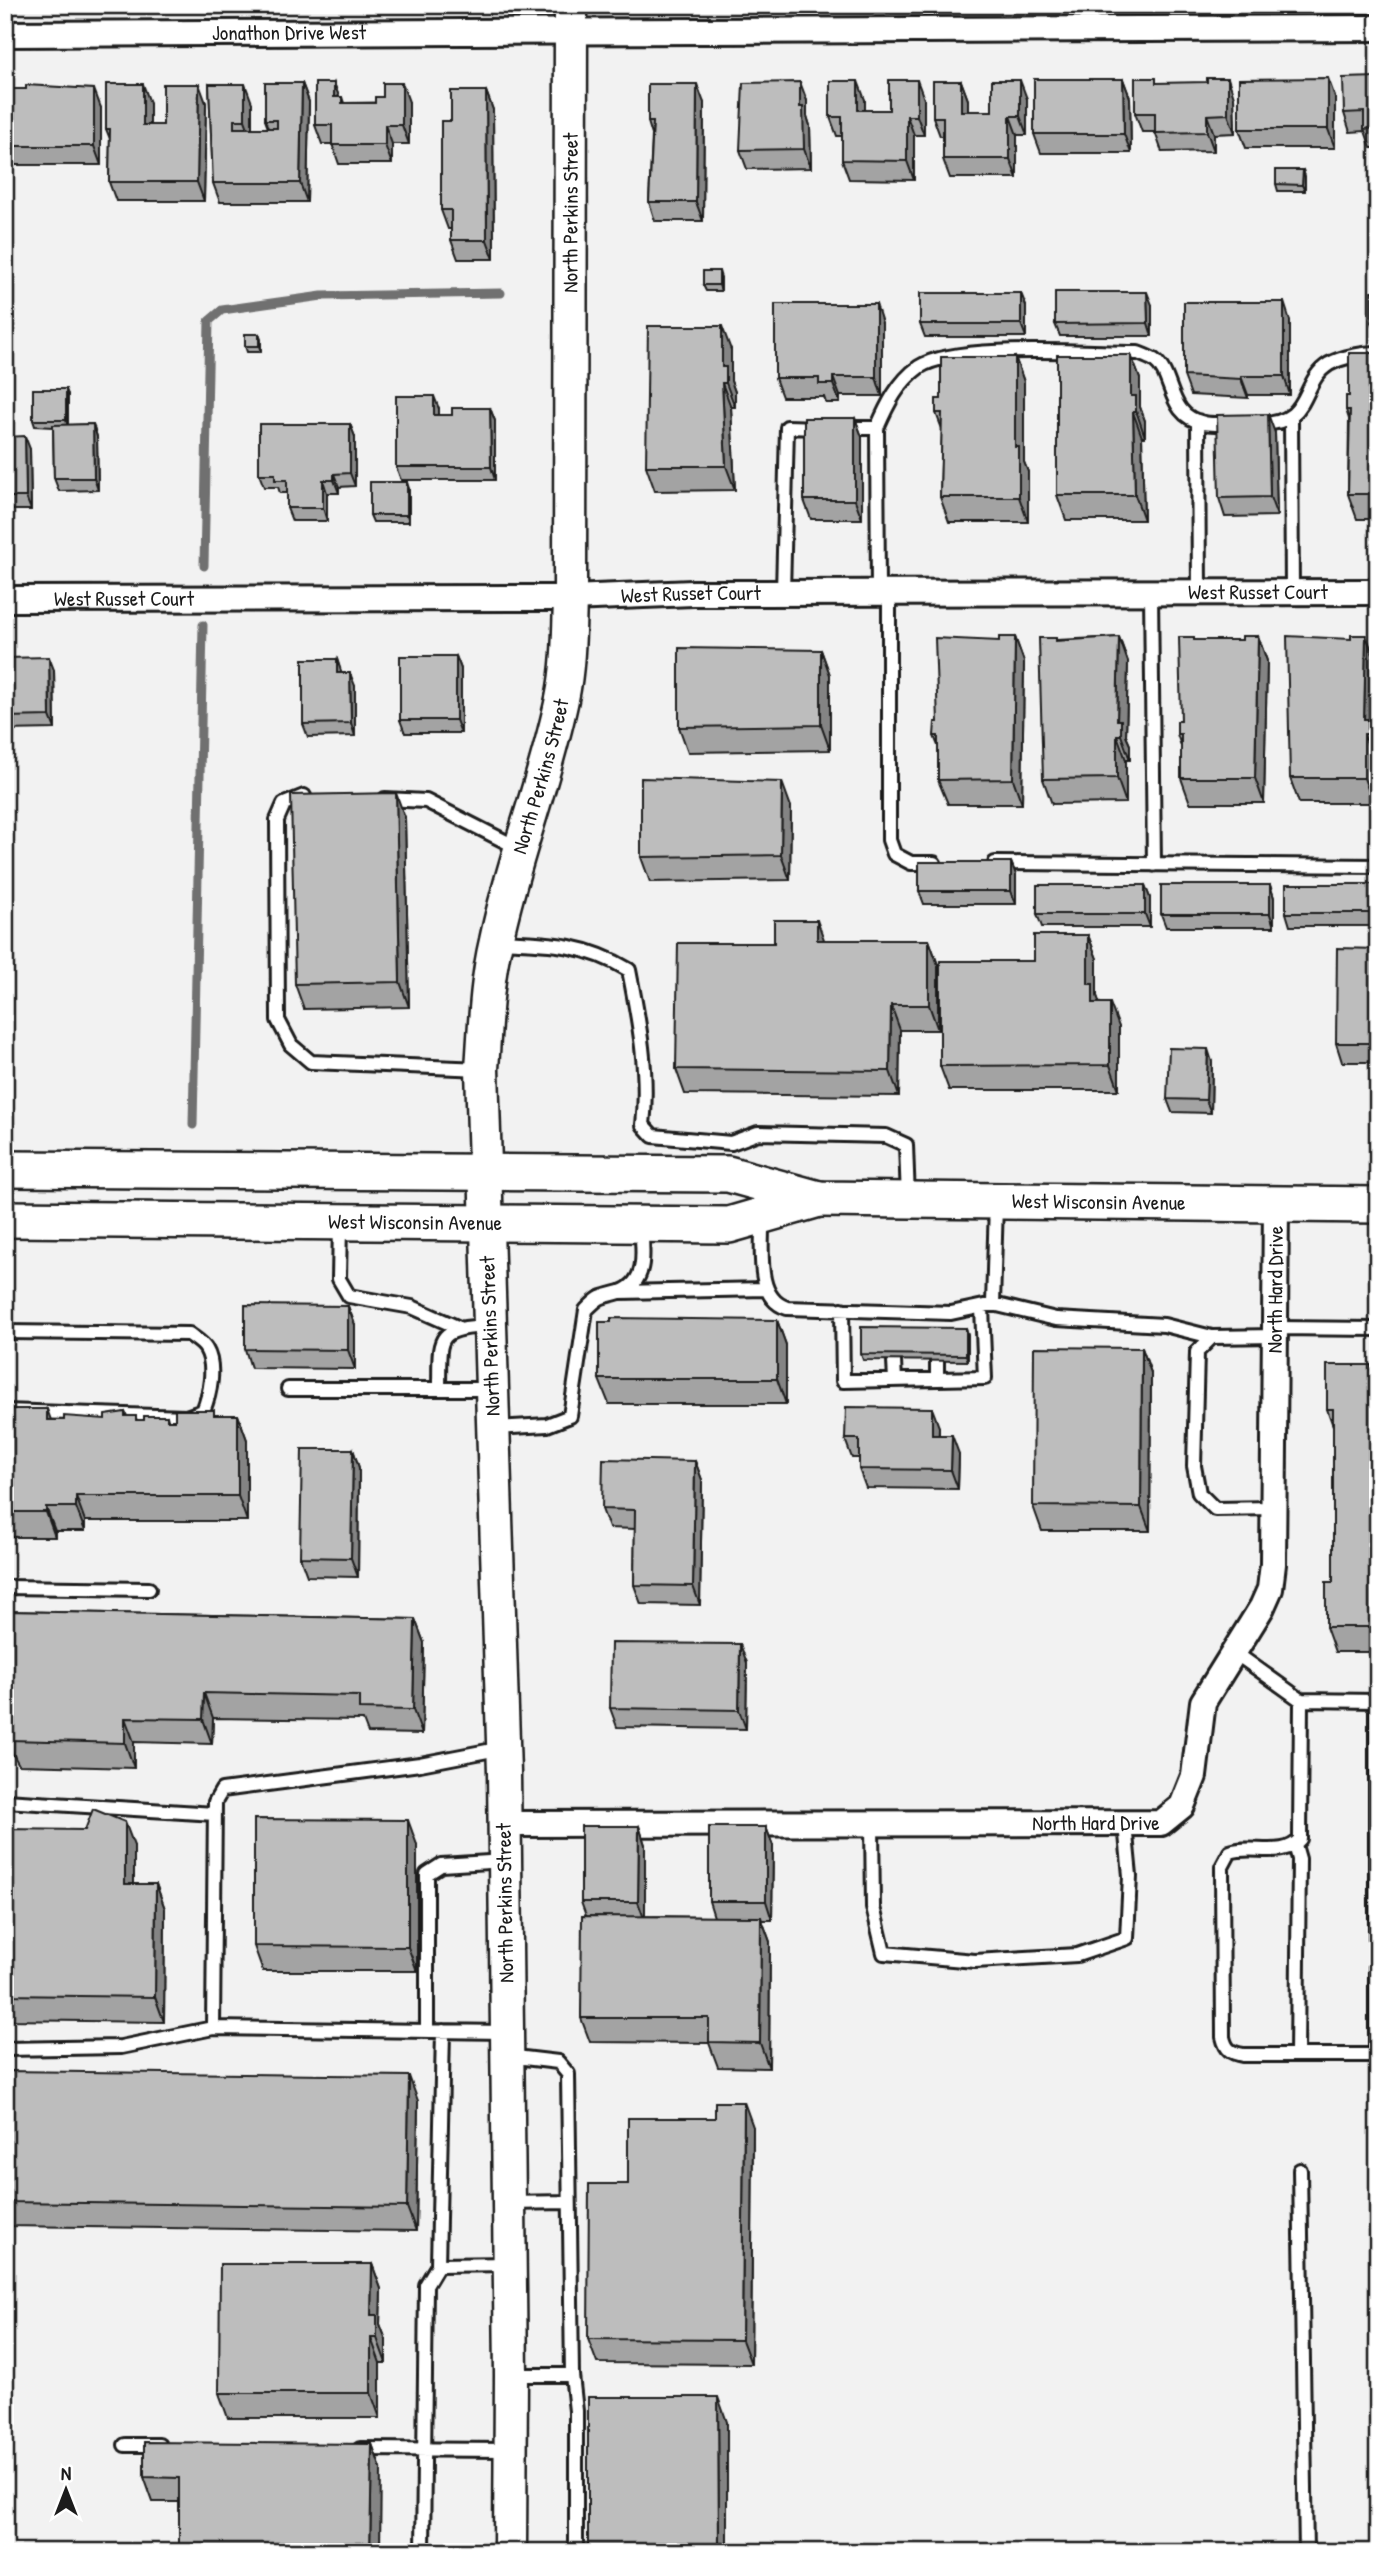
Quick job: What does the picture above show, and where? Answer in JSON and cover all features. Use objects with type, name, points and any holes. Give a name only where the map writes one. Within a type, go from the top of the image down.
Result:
[{"type":"main road","name":"West Wisconsin Avenue","points":[[5,1169],[484,1173],[745,1179],[819,1199],[1378,1205]]},
{"type":"main road","name":"West Wisconsin Avenue","points":[[5,1219],[729,1225],[745,1179]]},
{"type":"street","name":"Jonathon Drive West","points":[[5,34],[571,19],[1378,28]]},
{"type":"street","name":"North Perkins Street","points":[[510,2552],[511,2375],[503,1748],[482,1069],[486,996],[496,941],[563,697],[570,598],[571,19]]},
{"type":"street","name":"West Russet Court","points":[[5,599],[570,598],[693,593],[1378,592]]},
{"type":"street","name":"North Hard Drive","points":[[504,1824],[1161,1823],[1182,1806],[1194,1776],[1203,1702],[1270,1589],[1276,1204]]},
{"type":"lane","points":[[951,863],[911,863],[894,854],[889,840],[884,594],[877,428],[902,383],[921,366],[950,356],[1138,353],[1155,360],[1166,376],[1172,399],[1198,421],[1272,424],[1292,416],[1309,394],[1316,377],[1328,364],[1365,353],[1378,353]]},
{"type":"lane","points":[[1292,416],[1292,592]]},
{"type":"lane","points":[[1198,421],[1199,593]]},
{"type":"lane","points":[[783,593],[787,427],[877,428]]},
{"type":"lane","points":[[1151,592],[1154,865]]},
{"type":"lane","points":[[315,796],[301,796],[284,804],[277,820],[278,1020],[291,1045],[311,1062],[482,1069]]},
{"type":"lane","points":[[371,799],[426,801],[521,850]]},
{"type":"lane","points":[[978,863],[1378,866]]},
{"type":"lane","points":[[496,941],[548,943],[602,953],[629,970],[639,1021],[646,1095],[643,1125],[653,1136],[745,1179]]},
{"type":"lane","points":[[908,1200],[906,1145],[886,1136],[758,1133],[745,1179],[766,1289],[775,1304],[787,1308],[842,1309],[894,1317],[936,1318],[987,1306],[1056,1319],[1164,1325],[1212,1337],[1378,1329]]},
{"type":"lane","points":[[842,1309],[843,1381],[985,1378],[987,1306],[996,1201]]},
{"type":"lane","points":[[340,1221],[339,1279],[349,1296],[412,1307],[457,1327],[490,1326]]},
{"type":"lane","points":[[620,1292],[635,1281],[644,1264],[641,1224]]},
{"type":"lane","points":[[493,1428],[547,1425],[570,1416],[586,1310],[598,1298],[610,1292],[766,1289]]},
{"type":"lane","points":[[439,1389],[440,1346],[448,1333],[457,1327]]},
{"type":"lane","points":[[5,1332],[189,1334],[206,1348],[210,1361],[210,1395],[203,1411],[186,1417],[5,1411]]},
{"type":"lane","points":[[1212,1337],[1197,1352],[1194,1466],[1199,1493],[1215,1509],[1273,1508]]},
{"type":"lane","points":[[894,1361],[895,1380]]},
{"type":"lane","points":[[937,1361],[937,1379]]},
{"type":"lane","points":[[288,1389],[492,1389]]},
{"type":"lane","points":[[5,1587],[149,1589]]},
{"type":"lane","points":[[1234,1652],[1301,1700],[1377,1701],[1377,2055],[1232,2054],[1223,2037],[1225,1858],[1238,1849],[1286,1849],[1295,1845],[1302,1830],[1301,1700]]},
{"type":"lane","points":[[213,2028],[215,1802],[222,1790],[421,1764],[503,1748]]},
{"type":"lane","points":[[5,1801],[215,1814]]},
{"type":"lane","points":[[872,1825],[873,1907],[884,1953],[975,1961],[1077,1955],[1126,1938],[1130,1876],[1125,1825]]},
{"type":"lane","points":[[1295,1845],[1299,1858],[1297,2056]]},
{"type":"lane","points":[[428,2031],[427,1874],[441,1865],[505,1861]]},
{"type":"lane","points":[[5,2049],[121,2047],[213,2028],[443,2031],[506,2044],[558,2062],[568,2074],[567,2202],[572,2375],[576,2411],[576,2552]]},
{"type":"lane","points":[[423,2552],[426,2285],[438,2264],[443,2031]]},
{"type":"lane","points":[[1300,2170],[1306,2552]]},
{"type":"lane","points":[[508,2203],[567,2202]]},
{"type":"lane","points":[[438,2264],[509,2264]]},
{"type":"lane","points":[[511,2375],[572,2375]]},
{"type":"lane","points":[[125,2445],[179,2446]]},
{"type":"lane","points":[[343,2448],[511,2450]]},
{"type":"building","points":[[1378,77],[1378,128],[1364,129],[1364,112],[1344,113],[1343,78]]},
{"type":"building","points":[[1135,78],[1156,78],[1156,83],[1207,82],[1207,78],[1228,78],[1228,114],[1207,115],[1207,132],[1155,133],[1155,113],[1135,113]]},
{"type":"building","points":[[1328,78],[1328,129],[1239,129],[1239,79]]},
{"type":"building","points":[[1034,79],[1123,79],[1124,134],[1034,134]]},
{"type":"building","points":[[889,80],[917,80],[917,116],[907,116],[907,161],[842,160],[842,117],[830,117],[830,81],[858,81],[858,110],[889,110]]},
{"type":"building","points":[[992,80],[1020,80],[1020,116],[1010,116],[1010,159],[943,159],[943,117],[933,117],[933,81],[961,81],[961,111],[992,111]]},
{"type":"building","points":[[800,82],[804,149],[740,150],[743,83]]},
{"type":"building","points":[[265,83],[302,83],[300,183],[213,183],[209,84],[245,84],[245,120],[234,120],[234,128],[277,128],[277,120],[265,120]]},
{"type":"building","points":[[315,83],[334,83],[334,97],[342,97],[342,103],[375,103],[375,97],[383,97],[383,83],[402,83],[402,125],[385,125],[385,145],[332,145],[332,125],[315,125]]},
{"type":"building","points":[[106,84],[143,84],[143,125],[163,125],[163,84],[199,84],[197,182],[109,182],[110,129],[106,129]]},
{"type":"building","points":[[648,84],[697,84],[696,202],[649,202],[653,122],[648,122]]},
{"type":"building","points":[[26,85],[94,89],[94,146],[8,146],[8,89],[26,89]]},
{"type":"building","points":[[451,91],[486,91],[487,240],[451,240],[451,210],[441,210],[441,121],[451,121]]},
{"type":"building","points":[[1276,170],[1303,170],[1302,185],[1276,184]]},
{"type":"building","points":[[703,271],[719,271],[719,285],[703,285]]},
{"type":"building","points":[[1371,291],[1378,291],[1378,322],[1371,322]]},
{"type":"building","points":[[1055,292],[1147,292],[1148,323],[1055,324]]},
{"type":"building","points":[[920,293],[1021,293],[1021,324],[920,324]]},
{"type":"building","points":[[1184,302],[1284,302],[1284,376],[1241,376],[1241,379],[1184,376]]},
{"type":"building","points":[[775,304],[876,304],[876,377],[833,377],[833,384],[819,384],[819,378],[775,378]]},
{"type":"building","points":[[648,326],[722,326],[722,367],[726,367],[726,383],[722,383],[726,466],[646,466]]},
{"type":"building","points":[[245,334],[259,334],[259,346],[245,346]]},
{"type":"building","points":[[1349,353],[1378,353],[1378,494],[1348,494],[1350,410],[1346,410],[1346,396],[1349,396]]},
{"type":"building","points":[[1057,355],[1131,355],[1131,396],[1136,396],[1136,412],[1133,412],[1135,495],[1057,495]]},
{"type":"building","points":[[941,357],[1015,357],[1015,447],[1019,447],[1019,497],[940,497],[942,413],[936,413],[936,399],[941,399]]},
{"type":"building","points":[[33,389],[66,389],[66,420],[33,420]]},
{"type":"building","points":[[396,396],[434,396],[434,415],[452,415],[452,408],[490,408],[491,467],[396,467]]},
{"type":"building","points":[[1268,414],[1270,497],[1219,498],[1217,415]]},
{"type":"building","points":[[804,418],[855,418],[855,500],[804,500]]},
{"type":"building","points":[[93,424],[94,478],[54,478],[53,425]]},
{"type":"building","points":[[259,424],[350,424],[350,473],[334,474],[334,480],[323,480],[323,508],[287,508],[287,480],[275,480],[275,474],[259,474]]},
{"type":"building","points":[[25,436],[26,497],[5,497],[5,437]]},
{"type":"building","points":[[370,482],[407,482],[407,515],[370,515]]},
{"type":"building","points":[[1351,635],[1366,635],[1364,719],[1368,719],[1368,734],[1364,734],[1364,778],[1290,778],[1287,636],[1351,639]]},
{"type":"building","points":[[1242,636],[1258,636],[1255,778],[1181,778],[1181,734],[1177,734],[1177,721],[1181,721],[1179,637],[1194,637],[1194,640],[1242,640]]},
{"type":"building","points":[[999,637],[1015,637],[1013,779],[938,780],[938,736],[934,736],[935,722],[938,722],[935,638],[999,641]]},
{"type":"building","points":[[1119,637],[1117,720],[1121,720],[1121,735],[1117,735],[1117,778],[1043,779],[1039,638],[1056,638],[1056,641]]},
{"type":"building","points":[[679,648],[821,650],[821,725],[679,727]]},
{"type":"building","points":[[400,656],[456,656],[456,720],[400,720]]},
{"type":"building","points":[[49,657],[50,716],[5,717],[5,658]]},
{"type":"building","points":[[303,659],[337,659],[337,673],[350,673],[351,723],[303,724]]},
{"type":"building","points":[[641,778],[782,782],[781,855],[641,857]]},
{"type":"building","points":[[396,793],[400,982],[295,984],[291,795]]},
{"type":"building","points":[[919,862],[1011,862],[1011,891],[919,891]]},
{"type":"building","points":[[1286,884],[1378,884],[1378,913],[1286,913]]},
{"type":"building","points":[[1037,885],[1145,885],[1145,914],[1037,914]]},
{"type":"building","points":[[1161,885],[1270,885],[1270,914],[1161,914]]},
{"type":"building","points":[[774,920],[817,920],[817,940],[929,940],[929,1005],[891,1005],[890,1071],[676,1069],[678,943],[774,943]]},
{"type":"building","points":[[1034,935],[1088,935],[1088,984],[1093,984],[1093,1003],[1110,1003],[1110,1065],[940,1066],[940,961],[1034,961]]},
{"type":"building","points":[[1337,948],[1378,949],[1378,1043],[1336,1043]]},
{"type":"building","points":[[1169,1048],[1208,1049],[1206,1100],[1167,1099]]},
{"type":"building","points":[[245,1305],[348,1306],[348,1350],[245,1349]]},
{"type":"building","points":[[611,1318],[777,1320],[777,1379],[599,1379],[599,1322],[611,1322]]},
{"type":"building","points":[[861,1327],[966,1328],[966,1355],[861,1354]]},
{"type":"building","points":[[1034,1347],[1142,1348],[1141,1507],[1033,1506]]},
{"type":"building","points":[[1327,1365],[1371,1365],[1371,1371],[1378,1371],[1378,1620],[1370,1620],[1370,1627],[1326,1627],[1326,1582],[1333,1582],[1333,1409],[1327,1409]]},
{"type":"building","points":[[846,1407],[932,1408],[932,1435],[952,1435],[951,1470],[859,1469],[859,1439],[845,1439]]},
{"type":"building","points":[[5,1409],[47,1409],[47,1420],[64,1420],[64,1416],[105,1419],[105,1415],[125,1412],[125,1416],[136,1416],[136,1420],[144,1420],[144,1416],[167,1416],[167,1420],[175,1420],[175,1410],[214,1410],[214,1415],[238,1415],[238,1496],[76,1496],[76,1507],[46,1507],[46,1512],[5,1512]]},
{"type":"building","points":[[302,1449],[353,1449],[351,1558],[300,1557]]},
{"type":"building","points":[[603,1459],[695,1461],[693,1586],[634,1585],[635,1510],[602,1509]]},
{"type":"building","points":[[5,1611],[415,1619],[413,1710],[359,1709],[359,1696],[204,1693],[203,1719],[125,1718],[125,1743],[10,1740],[5,1731]]},
{"type":"building","points":[[611,1643],[740,1644],[739,1710],[610,1708]]},
{"type":"building","points":[[93,1809],[125,1822],[125,1884],[156,1884],[155,1997],[5,1995],[5,1829],[85,1830]]},
{"type":"building","points":[[254,1819],[408,1820],[408,1947],[254,1946]]},
{"type":"building","points":[[581,1826],[639,1826],[638,1902],[581,1902]]},
{"type":"building","points":[[709,1827],[766,1827],[766,1901],[709,1901]]},
{"type":"building","points":[[582,1916],[761,1917],[760,2043],[709,2042],[709,2018],[581,2018]]},
{"type":"building","points":[[5,2071],[409,2076],[407,2207],[5,2202]]},
{"type":"building","points":[[715,2102],[744,2102],[742,2340],[588,2339],[589,2184],[628,2184],[628,2118],[715,2118]]},
{"type":"building","points":[[1378,2148],[1378,2173],[1376,2173]]},
{"type":"building","points":[[220,2264],[372,2264],[371,2315],[377,2315],[377,2338],[371,2338],[371,2393],[219,2393]]},
{"type":"building","points":[[588,2397],[718,2397],[719,2552],[588,2552]]},
{"type":"building","points":[[144,2442],[372,2444],[370,2552],[179,2552],[179,2478],[144,2477]]},
{"type":"waterway","points":[[204,566],[209,321],[222,310],[322,296],[501,293]]},
{"type":"waterway","points":[[193,1125],[203,625]]}]
